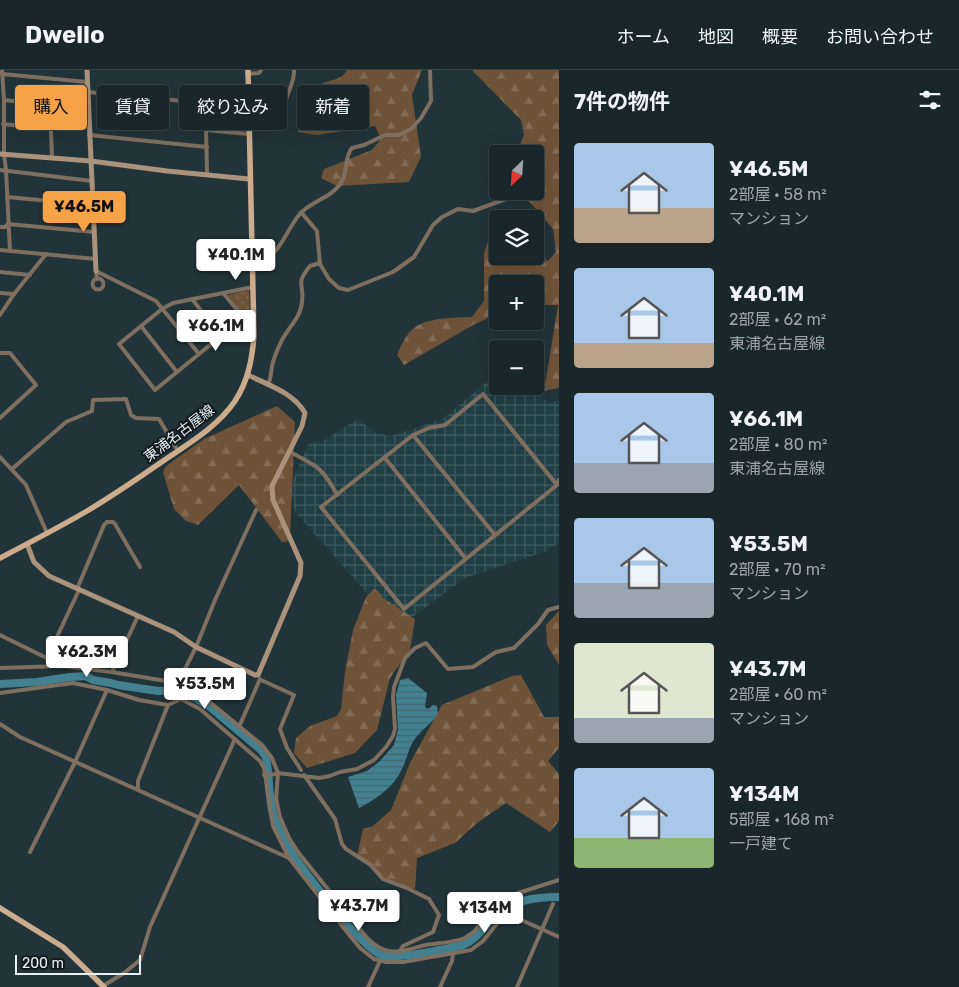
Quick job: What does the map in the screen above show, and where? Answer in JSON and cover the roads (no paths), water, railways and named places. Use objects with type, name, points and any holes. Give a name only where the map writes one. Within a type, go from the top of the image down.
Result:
[{"type":"main road","name":"東浦名古屋線","points":[[248,72],[248,85]]},
{"type":"main road","name":"東浦名古屋線","points":[[0,558],[121,490],[210,428],[226,413],[235,400],[248,375],[254,336],[248,130]]},
{"type":"main road","points":[[0,908],[63,947],[104,987]]},
{"type":"street","points":[[87,70],[97,278]]},
{"type":"street","points":[[248,72],[259,73],[261,70]]},
{"type":"street","points":[[287,94],[295,78],[294,70]]},
{"type":"street","points":[[253,265],[270,257],[301,212],[330,194],[341,184],[348,155],[352,148],[364,145],[385,135],[399,135],[416,124],[431,101],[430,70]]},
{"type":"street","points":[[10,251],[6,170],[2,154],[4,100],[1,83],[2,72],[87,82]]},
{"type":"street","points":[[88,92],[179,101]]},
{"type":"street","points":[[4,100],[15,101]]},
{"type":"street","points":[[3,124],[15,125]]},
{"type":"street","points":[[50,130],[52,158]]},
{"type":"street","points":[[207,174],[206,130],[248,134]]},
{"type":"street","points":[[89,135],[207,147]]},
{"type":"street","points":[[2,154],[91,160],[250,179]]},
{"type":"street","points":[[0,170],[92,181]]},
{"type":"street","points":[[0,182],[6,182]]},
{"type":"street","points":[[7,197],[93,205]]},
{"type":"street","points":[[301,212],[318,231],[320,263],[329,279],[339,288],[348,290],[393,272],[414,257],[433,225],[442,217],[458,209],[473,211],[503,200]]},
{"type":"street","points":[[0,204],[7,205]]},
{"type":"street","points":[[0,227],[5,227],[8,224],[94,232]]},
{"type":"street","points":[[0,250],[96,259]]},
{"type":"street","points":[[0,315],[46,254]]},
{"type":"street","points":[[268,385],[276,353],[283,338],[297,317],[302,302],[300,282],[310,266],[320,263]]},
{"type":"street","points":[[96,271],[156,301],[199,354]]},
{"type":"street","points":[[0,272],[30,275]]},
{"type":"street","points":[[224,294],[244,318],[245,328],[230,331],[222,336],[155,390],[119,344],[162,308],[173,303],[253,287]]},
{"type":"street","points":[[0,293],[14,294]]},
{"type":"street","points":[[192,299],[222,336]]},
{"type":"street","points":[[141,326],[177,372]]},
{"type":"street","points":[[0,353],[10,353],[36,385],[0,418]]},
{"type":"street","points":[[239,727],[300,576],[301,563],[278,511],[272,486],[302,426],[305,414],[300,404],[294,398],[248,375]]},
{"type":"street","points":[[557,485],[483,394],[445,424],[428,428],[413,435],[321,507],[404,609],[557,485],[559,480]]},
{"type":"street","points":[[12,469],[66,422],[92,411],[93,400],[126,399],[132,415],[136,418],[158,420],[178,451]]},
{"type":"street","points":[[413,435],[495,535]]},
{"type":"street","points":[[290,452],[317,466],[328,478],[337,495]]},
{"type":"street","points":[[0,457],[26,485],[47,533]]},
{"type":"street","points":[[385,458],[466,559]]},
{"type":"street","points":[[178,683],[196,647],[256,510]]},
{"type":"street","points":[[47,658],[104,525],[107,522],[115,524],[140,567]]},
{"type":"street","points":[[27,544],[34,562],[41,570],[58,580],[174,632],[196,647],[294,694],[280,729],[287,748],[300,770]]},
{"type":"street","points":[[266,775],[277,773],[319,778],[360,768],[374,760],[386,747],[394,729],[394,687],[408,654],[415,648],[426,643],[448,670],[473,667],[496,652],[514,648],[538,624],[548,610],[559,607]]},
{"type":"street","points":[[112,672],[138,616]]},
{"type":"street","points":[[0,635],[63,666]]},
{"type":"street","points":[[0,668],[63,666],[112,672],[178,683],[206,699],[269,753],[276,763],[276,799],[280,817],[289,838],[298,852],[376,947],[400,952],[465,938],[474,932],[484,918],[508,896],[559,880]]},
{"type":"street","points":[[0,692],[72,683],[107,690],[139,700],[168,705],[181,699],[189,702],[235,738],[260,761],[266,775],[273,826],[289,858],[360,948],[380,961],[403,962],[474,949],[505,917],[517,918],[559,937]]},
{"type":"street","points":[[30,852],[75,762],[107,690]]},
{"type":"street","points":[[138,790],[138,781],[168,705]]},
{"type":"street","points":[[0,724],[20,737],[289,858]]},
{"type":"street","points":[[104,987],[133,967],[141,958],[150,927],[235,738]]},
{"type":"street","points":[[304,775],[335,819],[342,844],[346,849],[371,865],[383,879],[420,893],[434,905],[439,915],[433,932],[403,946],[400,952]]},
{"type":"street","points":[[517,987],[554,904]]},
{"type":"street","points":[[440,987],[454,953]]},
{"type":"street","points":[[368,987],[380,961]]},
{"type":"water","points":[[408,678],[427,693],[425,707],[428,709],[433,705],[437,706],[438,714],[414,740],[399,775],[389,787],[359,808],[348,777],[367,771],[380,761],[394,745],[398,730],[396,695],[400,680]]},
{"type":"waterway","points":[[0,684],[86,676],[93,680],[118,685],[158,691],[174,690],[186,692],[210,707],[261,750],[266,757],[272,811],[290,851],[350,927],[363,941],[384,956],[411,955],[463,945],[468,943],[494,917],[508,907],[533,899],[559,897]]}]
